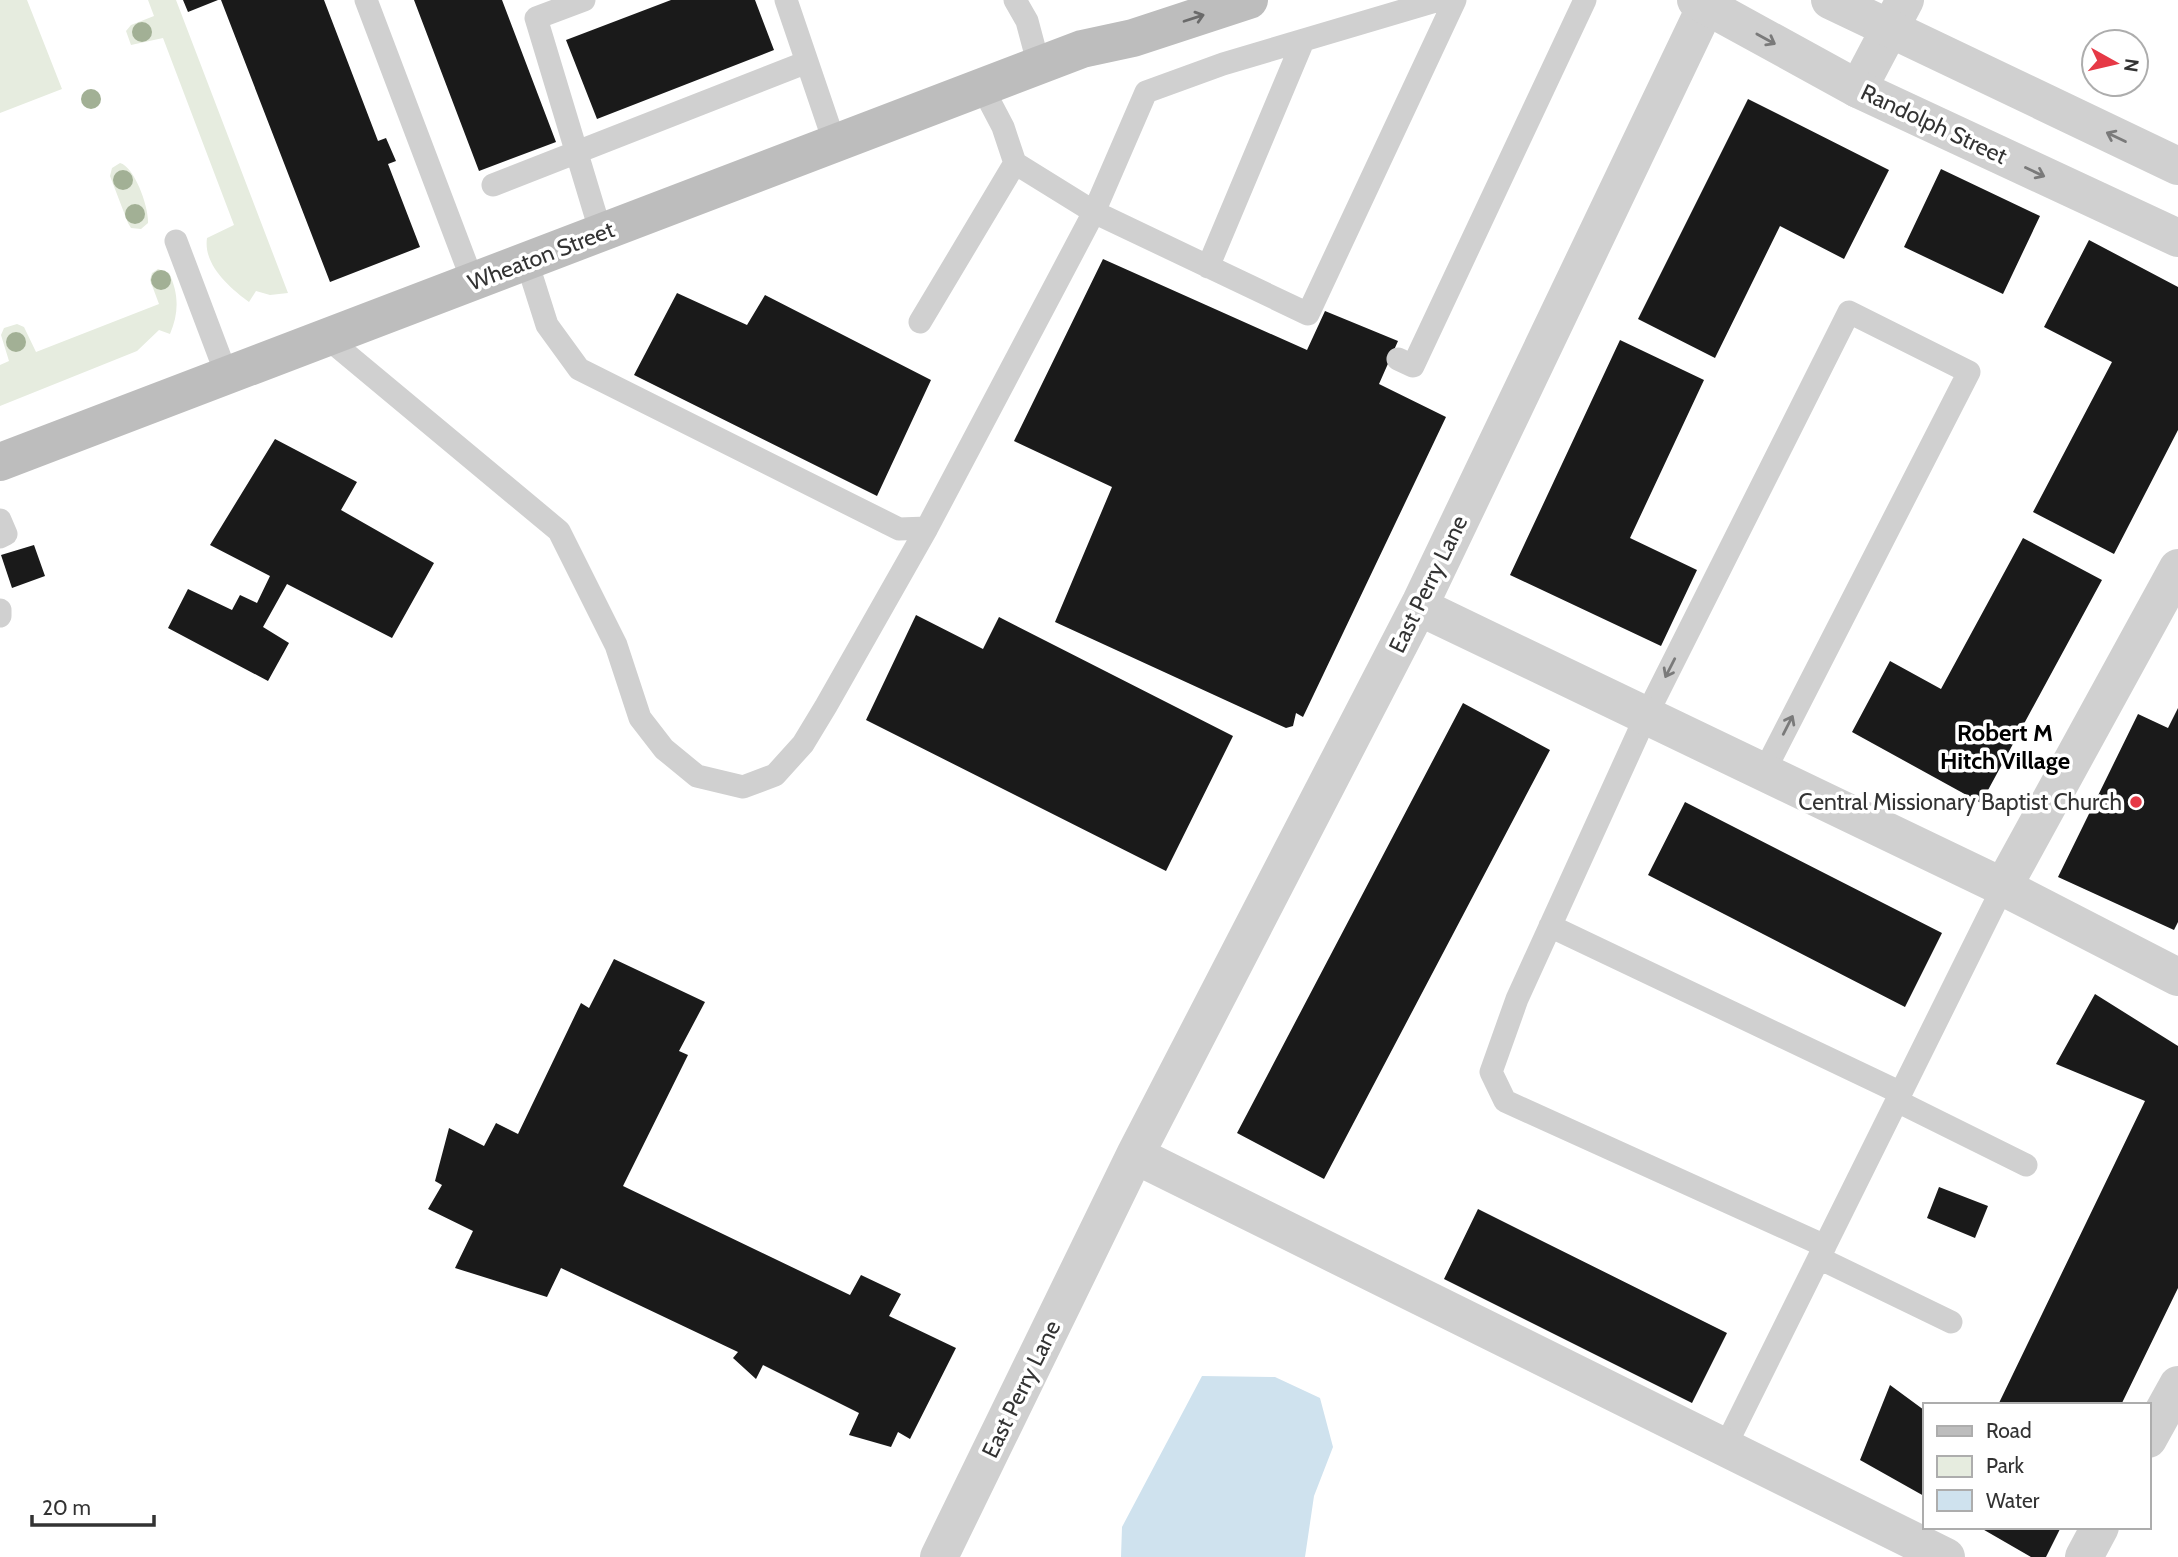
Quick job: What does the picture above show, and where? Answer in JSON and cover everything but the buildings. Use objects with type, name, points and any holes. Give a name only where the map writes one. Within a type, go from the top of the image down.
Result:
[{"type":"main road","name":"Wheaton Street","points":[[1082,49],[1162,0]]},
{"type":"main road","name":"Wheaton Street","points":[[0,462],[1082,49],[1133,38],[1249,0]]},
{"type":"street","points":[[1830,0],[1898,14],[2178,166]]},
{"type":"street","name":"Randolph Street","points":[[1701,3],[1858,89],[2178,238]]},
{"type":"street","name":"East Perry Lane","points":[[939,1557],[1135,1155],[1421,601],[1701,3]]},
{"type":"street","points":[[1858,89],[1898,14]]},
{"type":"street","points":[[2003,887],[2178,568]]},
{"type":"street","points":[[1421,601],[1426,610],[2003,887],[2178,977]]},
{"type":"street","points":[[1135,1155],[1946,1557]]},
{"type":"street","points":[[2150,1435],[2178,1385]]},
{"type":"street","points":[[2084,1557],[2099,1529]]},
{"type":"lane","points":[[366,0],[473,282]]},
{"type":"lane","points":[[584,0],[533,9],[601,233]]},
{"type":"lane","points":[[786,0],[835,144]]},
{"type":"lane","points":[[1015,0],[1027,21],[1039,66]]},
{"type":"lane","points":[[326,337],[559,531],[616,645],[640,718],[664,749],[697,776],[743,787],[775,775],[803,744],[927,528],[1094,212],[1146,92],[1223,64],[1439,0]]},
{"type":"lane","points":[[982,87],[1003,127],[1015,163],[1094,212],[1308,314],[1455,0]]},
{"type":"lane","points":[[1398,359],[1413,366],[1585,0]]},
{"type":"lane","points":[[1208,267],[1303,41]]},
{"type":"lane","points":[[493,185],[807,62]]},
{"type":"lane","points":[[920,322],[1015,163]]},
{"type":"lane","points":[[176,241],[227,376]]},
{"type":"lane","points":[[527,262],[547,325],[579,369],[899,529],[927,528]]},
{"type":"lane","points":[[1764,772],[1969,372],[1849,312],[1646,716],[1517,999],[1491,1072],[1504,1101],[1822,1252],[1951,1322]]},
{"type":"lane","points":[[0,520],[6,534],[0,537]]},
{"type":"lane","points":[[0,610],[0,616]]},
{"type":"lane","points":[[1725,1447],[2003,887]]},
{"type":"lane","points":[[1550,926],[1899,1097],[2026,1165]]},
{"type":"green space","points":[[0,0],[27,0],[62,89],[0,113]]},
{"type":"green space","points":[[148,0],[176,0],[288,293],[270,295],[256,291],[249,302],[226,283],[209,257],[207,238],[234,225],[163,38],[131,45],[126,31],[131,25],[154,16]]},
{"type":"green space","points":[[120,163],[131,172],[144,198],[148,223],[141,229],[131,228],[128,223],[110,176],[112,168]]},
{"type":"green space","points":[[158,269],[169,273],[175,288],[176,311],[170,334],[159,330],[137,351],[0,406],[0,365],[9,361],[1,335],[4,328],[17,324],[24,327],[36,352],[159,304],[150,280],[152,273]]},
{"type":"water","points":[[1202,1376],[1275,1377],[1320,1398],[1333,1447],[1314,1496],[1305,1557],[1121,1557],[1122,1527]]},
{"type":"place","name":"Central Missionary Baptist Church","points":[[2136,802]]},
{"type":"district","name":"Robert M Hitch Village","points":[[2005,747]]}]
